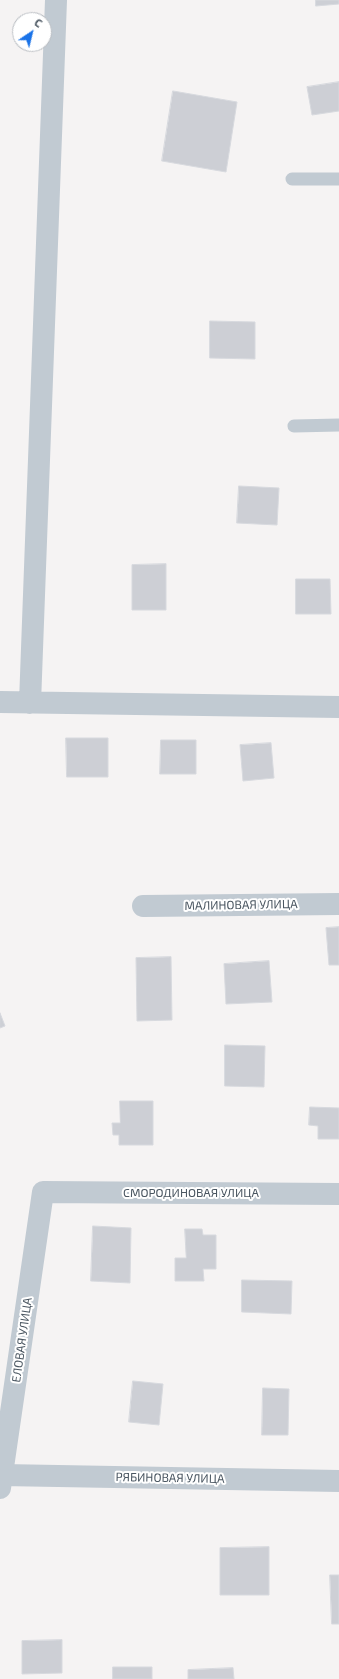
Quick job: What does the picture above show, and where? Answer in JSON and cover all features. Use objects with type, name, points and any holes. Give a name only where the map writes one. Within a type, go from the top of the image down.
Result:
[{"type":"street","points":[[30,704],[56,0]]},
{"type":"street","points":[[0,702],[30,704],[339,707]]},
{"type":"street","name":"МАЛИНОВАЯ УЛИЦА","points":[[143,906],[339,904]]},
{"type":"street","name":"СМОРОДИНОВАЯ УЛИЦА","points":[[44,1192],[339,1194]]},
{"type":"street","name":"ЕЛОВАЯ УЛИЦА","points":[[1,1481],[44,1192]]},
{"type":"street","name":"РЯБИНОВАЯ УЛИЦА","points":[[1,1481],[339,1481]]},
{"type":"lane","points":[[292,179],[339,179]]},
{"type":"lane","points":[[294,426],[339,425]]},
{"type":"building","points":[[316,0],[339,0],[339,4],[316,6]]},
{"type":"building","points":[[339,82],[339,111],[312,115],[307,87]]},
{"type":"building","points":[[173,91],[237,102],[226,172],[162,161]]},
{"type":"building","points":[[210,321],[255,322],[255,359],[210,358]]},
{"type":"building","points":[[239,486],[279,488],[277,525],[237,523]]},
{"type":"building","points":[[166,564],[166,610],[132,610],[132,565]]},
{"type":"building","points":[[296,579],[330,579],[331,614],[296,614]]},
{"type":"building","points":[[66,738],[108,738],[108,777],[67,777]]},
{"type":"building","points":[[161,740],[196,740],[196,774],[160,774]]},
{"type":"building","points":[[271,743],[274,778],[243,781],[240,745]]},
{"type":"building","points":[[339,927],[339,965],[329,965],[326,928]]},
{"type":"building","points":[[171,957],[172,1020],[137,1021],[136,958]]},
{"type":"building","points":[[269,961],[272,1002],[226,1004],[224,964]]},
{"type":"building","points":[[0,1013],[5,1026],[0,1028]]},
{"type":"building","points":[[225,1045],[265,1046],[264,1087],[225,1086]]},
{"type":"building","points":[[120,1101],[153,1101],[153,1145],[119,1145],[119,1135],[113,1135],[112,1123],[120,1123]]},
{"type":"building","points":[[310,1107],[339,1108],[339,1139],[318,1139],[318,1126],[309,1125]]},
{"type":"building","points":[[93,1226],[131,1228],[130,1283],[91,1281]]},
{"type":"building","points":[[185,1229],[202,1229],[203,1235],[216,1235],[216,1269],[203,1269],[204,1281],[175,1281],[175,1258],[186,1258]]},
{"type":"building","points":[[242,1280],[292,1281],[291,1314],[242,1312]]},
{"type":"building","points":[[133,1381],[163,1384],[159,1425],[129,1422]]},
{"type":"building","points":[[263,1388],[289,1389],[288,1435],[262,1435]]},
{"type":"building","points":[[269,1547],[269,1595],[220,1595],[220,1548]]},
{"type":"building","points":[[330,1575],[339,1575],[339,1624],[332,1624]]},
{"type":"building","points":[[62,1640],[62,1673],[22,1674],[22,1641]]},
{"type":"building","points":[[113,1667],[152,1667],[152,1679],[113,1679]]},
{"type":"building","points":[[233,1668],[234,1679],[188,1679],[188,1670]]}]
